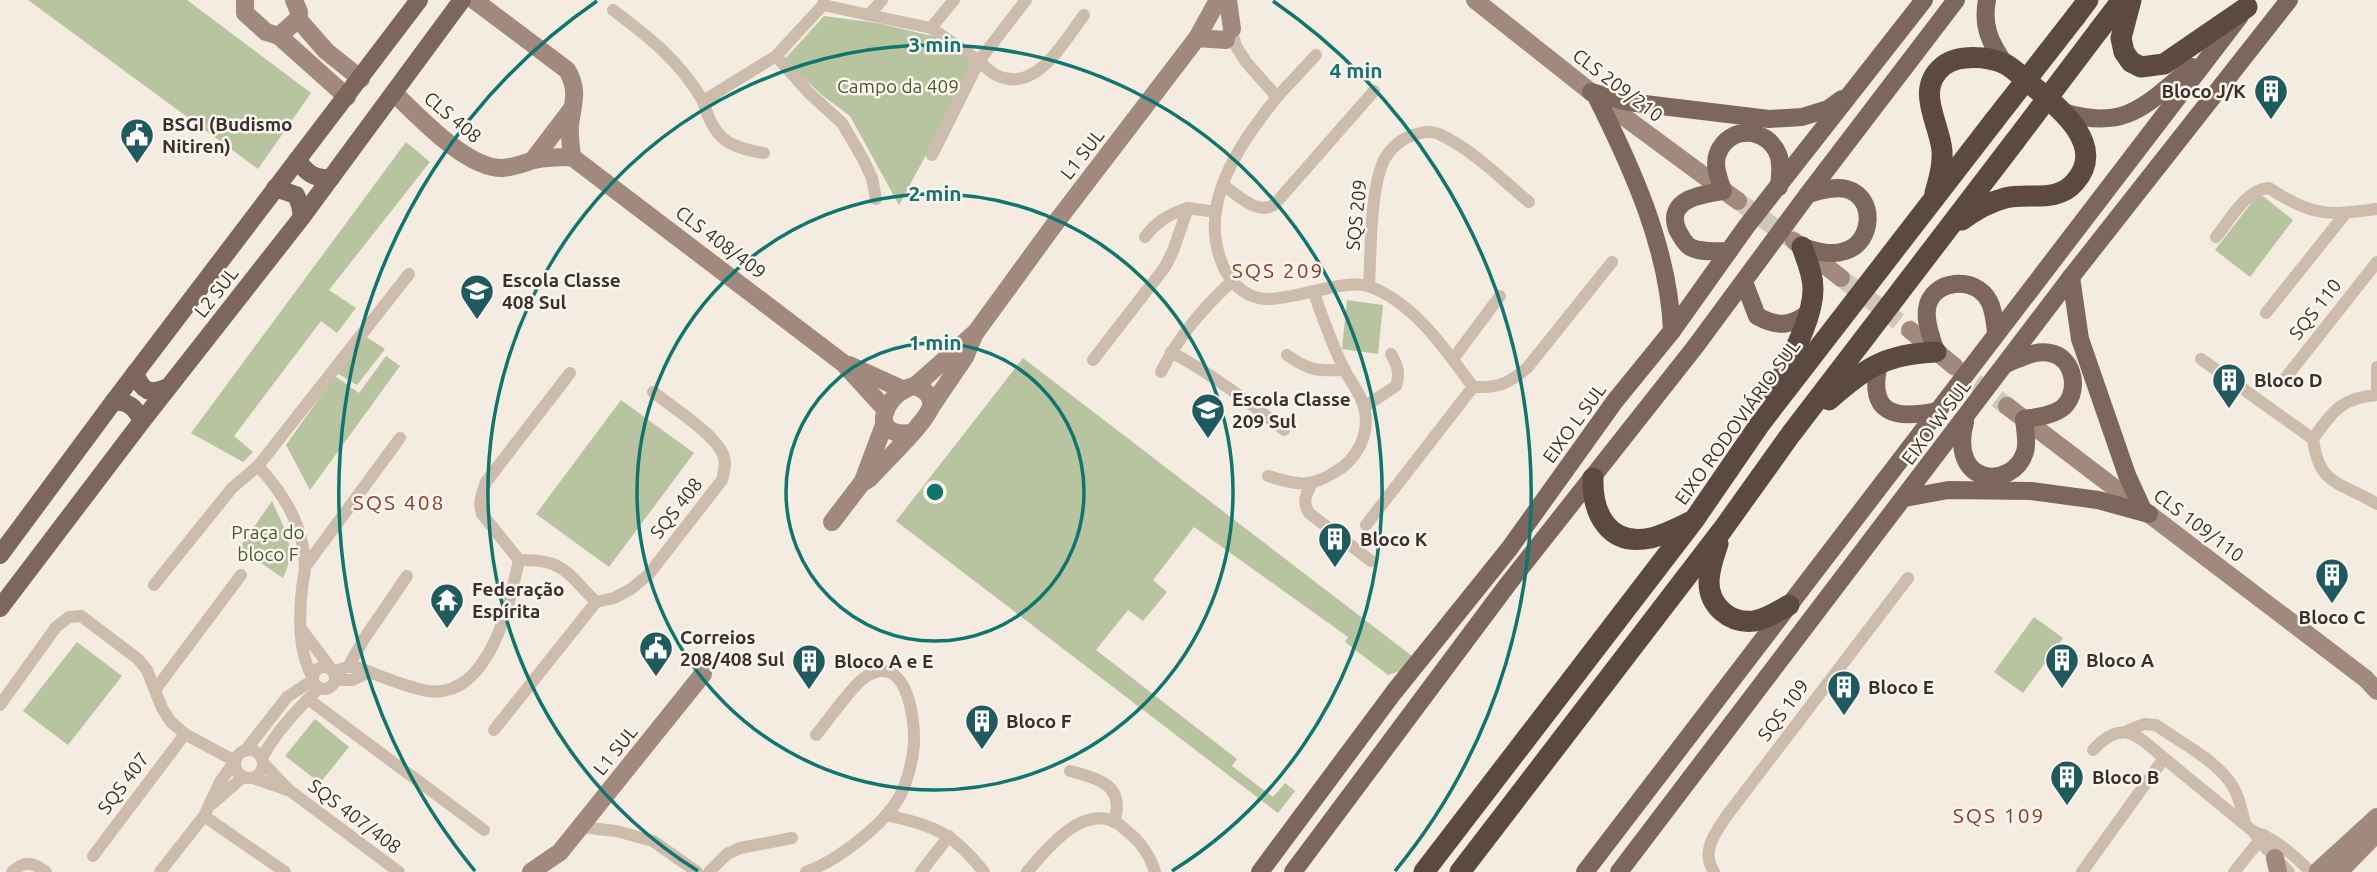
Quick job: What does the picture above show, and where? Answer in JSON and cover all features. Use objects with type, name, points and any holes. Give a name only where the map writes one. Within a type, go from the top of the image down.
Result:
[{"type":"highway","points":[[1460,872],[2122,0]]},
{"type":"highway","points":[[2131,0],[2121,38],[2124,52],[2131,62],[2141,67],[2164,64],[2250,4]]},
{"type":"highway","name":"EIXO RODOVIÁRIO SUL","points":[[1424,872],[1694,520],[1760,424],[2082,8]]},
{"type":"highway","points":[[1932,203],[1941,171],[1942,152],[1928,98],[1932,80],[1943,66],[1959,59],[1974,57],[2005,64],[2066,113],[2084,144],[2082,172],[2075,183],[2064,192],[2051,196],[2021,195],[1988,204],[1947,232]]},
{"type":"highway","points":[[1760,424],[1810,312],[1813,290],[1810,268],[1798,244]]},
{"type":"highway","points":[[1791,434],[1852,380],[1891,357],[1936,352]]},
{"type":"highway","points":[[1593,478],[1596,510],[1604,524],[1617,535],[1634,540],[1652,538],[1694,520]]},
{"type":"highway","points":[[1723,529],[1708,584],[1713,601],[1722,612],[1737,620],[1753,621],[1768,617],[1789,605]]},
{"type":"main road","name":"L2 SUL","points":[[0,555],[419,0]]},
{"type":"main road","name":"L2 SUL","points":[[0,608],[168,387],[302,217],[463,0]]},
{"type":"main road","name":"EIXO L SUL","points":[[1260,872],[1394,692],[1509,549],[1615,401],[1672,331],[1729,251],[1924,0]]},
{"type":"main road","points":[[1293,872],[1514,576],[1744,282],[1956,0]]},
{"type":"main road","points":[[1987,0],[1984,18],[1987,34],[2005,64]]},
{"type":"main road","name":"EIXO W SUL","points":[[1619,872],[2071,277],[2289,0]]},
{"type":"main road","name":"EIXO W SUL","points":[[1585,872],[2250,4]]},
{"type":"main road","points":[[2066,113],[2089,119],[2120,118],[2137,110],[2213,50]]},
{"type":"main road","points":[[1593,94],[1628,102],[1769,119],[1802,117],[1828,109],[1856,88]]},
{"type":"main road","points":[[1593,94],[1618,139],[1647,215],[1671,300],[1672,331]]},
{"type":"main road","points":[[1729,251],[1707,251],[1690,247],[1680,236],[1675,222],[1678,208],[1689,198],[1730,196],[1716,166],[1718,153],[1726,142],[1735,135],[1749,131],[1771,142],[1778,153],[1781,167],[1779,187]]},
{"type":"main road","points":[[297,160],[310,175],[321,179],[331,178]]},
{"type":"main road","points":[[275,188],[296,195],[302,217]]},
{"type":"main road","points":[[1798,244],[1824,253],[1844,252],[1858,245],[1866,233],[1868,219],[1865,204],[1857,194],[1844,188],[1808,194]]},
{"type":"main road","points":[[2071,277],[2080,339],[2127,475],[2146,511]]},
{"type":"main road","points":[[1744,282],[1757,316],[1768,322],[1783,325],[1797,321],[1810,312]]},
{"type":"main road","points":[[1936,352],[1927,309],[1931,297],[1942,287],[1956,283],[1971,285],[1981,291],[1989,301],[1996,333]]},
{"type":"main road","points":[[1967,416],[1962,435],[1964,459],[1970,469],[1980,475],[1994,476],[2008,472],[2019,463],[2025,451],[2024,419],[2051,414],[2064,407],[2071,396],[2073,384],[2071,370],[2064,360],[2052,353],[2036,353],[2008,363]]},
{"type":"main road","points":[[1879,364],[1875,379],[1876,393],[1881,405],[1890,413],[1904,416],[1937,411]]},
{"type":"main road","points":[[135,373],[142,387],[147,390],[156,392],[168,387]]},
{"type":"main road","points":[[114,401],[127,402],[142,421]]},
{"type":"main road","points":[[1905,498],[1948,490],[2031,491],[2098,500],[2146,511]]},
{"type":"street","points":[[474,0],[567,70],[576,94],[569,136],[572,157]]},
{"type":"street","points":[[869,15],[882,0]]},
{"type":"street","points":[[931,28],[954,0]]},
{"type":"street","points":[[932,155],[979,61],[1026,0]]},
{"type":"street","points":[[1218,0],[1231,38],[1246,62],[1277,97]]},
{"type":"street","name":"L1 SUL","points":[[911,433],[965,358],[976,332],[1208,23],[1218,0]]},
{"type":"street","points":[[1228,0],[1231,38]]},
{"type":"street","name":"CLS 209/210","points":[[1475,0],[1593,94],[1730,196]]},
{"type":"street","points":[[703,101],[776,55],[824,3],[931,28],[995,75],[1010,79],[1025,79],[1054,57],[1083,15]]},
{"type":"street","points":[[241,4],[266,32],[279,36],[347,97]]},
{"type":"street","points":[[279,36],[298,8],[326,51],[361,79]]},
{"type":"street","points":[[613,10],[677,62],[703,101],[708,118],[718,135],[729,144],[764,153]]},
{"type":"street","points":[[1208,23],[1231,38]]},
{"type":"street","points":[[1197,38],[1231,38]]},
{"type":"street","points":[[776,55],[809,93],[842,123],[872,178],[876,199]]},
{"type":"street","points":[[1316,55],[1252,129],[1232,164],[1216,212],[1214,238],[1220,259],[1231,282],[1249,296],[1265,299],[1314,293],[1332,287],[1369,285],[1394,299],[1436,336],[1473,387]]},
{"type":"street","points":[[1223,185],[1258,209],[1274,205],[1374,91]]},
{"type":"street","name":"CLS 408","points":[[394,93],[450,144],[474,161],[503,168],[533,160],[572,157]]},
{"type":"street","points":[[533,160],[574,107]]},
{"type":"street","name":"SQS 209","points":[[1369,285],[1379,177],[1384,160],[1394,146],[1408,137],[1422,132],[1437,132],[1461,147],[1529,202]]},
{"type":"street","name":"CLS 408/409","points":[[572,157],[843,363],[885,418]]},
{"type":"street","points":[[2216,236],[2248,197],[2264,188],[2269,188],[2304,208],[2323,214],[2377,209]]},
{"type":"street","points":[[1145,237],[1153,226],[1165,217],[1188,208],[1216,212]]},
{"type":"street","points":[[1093,360],[1165,267],[1174,251],[1188,208]]},
{"type":"street","name":"SQS 110","points":[[2266,313],[2345,214]]},
{"type":"street","points":[[1798,244],[1841,278]]},
{"type":"street","points":[[1473,387],[1493,388],[1511,381],[1527,368],[1612,262]]},
{"type":"street","name":"SQS 110","points":[[2283,381],[2377,262]]},
{"type":"street","points":[[154,585],[232,488],[258,466],[409,274]]},
{"type":"street","points":[[1161,372],[1184,331],[1231,282]]},
{"type":"street","points":[[1314,293],[1326,327],[1364,407],[1363,440],[1356,454],[1342,468],[1312,484],[1304,498],[1305,507],[1371,561]]},
{"type":"street","points":[[1452,359],[1500,296]]},
{"type":"street","points":[[1910,330],[1954,366]]},
{"type":"street","name":"L1 SUL","points":[[885,418],[909,388],[976,332]]},
{"type":"street","points":[[1171,352],[1204,369],[1238,392],[1284,430]]},
{"type":"street","points":[[1364,407],[1396,387],[1398,366],[1391,354]]},
{"type":"street","points":[[1287,355],[1310,369],[1345,370]]},
{"type":"street","points":[[2201,359],[2313,439]]},
{"type":"street","name":"CLS 408/409","points":[[843,363],[909,388]]},
{"type":"street","points":[[2377,367],[2377,388]]},
{"type":"street","points":[[494,730],[596,602],[558,564],[519,560],[482,514],[480,506],[486,482],[570,373]]},
{"type":"street","points":[[1366,525],[1473,387]]},
{"type":"street","points":[[909,388],[927,394],[931,407]]},
{"type":"street","name":"SQS 408","points":[[596,602],[614,598],[631,589],[649,574],[722,480],[724,456],[717,443],[653,392]]},
{"type":"street","points":[[2377,395],[2362,396],[2344,402],[2331,414],[2313,439],[2315,454],[2327,478],[2377,504]]},
{"type":"street","name":"CLS 109/110","points":[[2007,405],[2373,685]]},
{"type":"street","points":[[885,418],[895,433],[911,433]]},
{"type":"street","points":[[832,522],[861,484],[885,418]]},
{"type":"street","points":[[861,484],[870,478],[911,433]]},
{"type":"street","points":[[305,566],[400,438]]},
{"type":"street","points":[[258,466],[288,503],[300,540],[305,566],[301,608],[303,655],[315,682],[329,688],[333,673]]},
{"type":"street","points":[[1268,476],[1288,482],[1312,484]]},
{"type":"street","points":[[348,667],[430,691],[451,688],[466,681],[478,671],[489,655],[506,610],[519,560]]},
{"type":"street","points":[[155,690],[241,575]]},
{"type":"street","points":[[333,673],[348,667],[407,576]]},
{"type":"street","name":"SQS 109","points":[[1714,872],[1708,853],[1710,841],[1725,818],[1908,578]]},
{"type":"street","points":[[0,705],[56,626],[63,620],[80,616],[138,659],[148,670],[162,708],[171,722],[185,734],[235,761]]},
{"type":"street","points":[[302,630],[333,673]]},
{"type":"street","points":[[206,811],[248,778],[261,772],[262,760],[285,722],[308,699],[315,682],[316,670],[320,667],[352,680],[367,673]]},
{"type":"street","points":[[806,872],[847,849],[886,816],[900,794],[914,746],[912,718],[904,685],[896,675],[886,671],[863,678],[816,735]]},
{"type":"street","name":"L1 SUL","points":[[531,872],[560,852],[703,674]]},
{"type":"street","points":[[245,751],[292,692],[315,682]]},
{"type":"street","points":[[308,699],[484,830]]},
{"type":"street","points":[[274,713],[285,722]]},
{"type":"street","points":[[2093,750],[2104,737],[2144,724],[2156,724],[2216,767],[2235,791],[2255,833],[2277,865],[2289,872]]},
{"type":"street","points":[[2127,731],[2143,740],[2255,833],[2289,851],[2309,872],[2319,872],[2377,817]]},
{"type":"street","name":"SQS 407","points":[[93,856],[185,734]]},
{"type":"street","points":[[160,872],[206,811],[220,782],[240,753],[255,751],[262,760]]},
{"type":"street","points":[[2082,872],[2164,758]]},
{"type":"street","name":"SQS 407/408","points":[[262,760],[289,790],[399,872]]},
{"type":"street","points":[[235,761],[236,771],[248,778]]},
{"type":"street","points":[[1070,771],[1106,784],[1114,792],[1119,807],[1114,821]]},
{"type":"street","name":"SQS 407/408","points":[[248,778],[289,790]]},
{"type":"street","points":[[206,811],[285,872]]},
{"type":"street","points":[[886,816],[935,828],[970,854],[984,872]]},
{"type":"street","points":[[1027,872],[1063,835],[1079,823],[1098,819],[1114,821],[1132,835],[1143,848],[1154,872]]},
{"type":"street","points":[[580,827],[616,831],[653,841],[697,872]]},
{"type":"street","points":[[2234,872],[2255,833]]},
{"type":"street","points":[[2343,870],[2377,833]]},
{"type":"street","points":[[921,872],[949,836]]},
{"type":"street","points":[[709,872],[727,854],[740,848],[792,838]]},
{"type":"street","name":"L1 SUL","points":[[552,872],[560,852]]},
{"type":"street","points":[[12,872],[27,863],[35,863],[46,872]]},
{"type":"green space","points":[[28,0],[187,0],[311,93],[258,169]]},
{"type":"green space","name":"Campo da 409","points":[[824,16],[877,23],[932,36],[975,64],[899,205],[850,116],[823,96],[784,60]]},
{"type":"green space","points":[[406,142],[430,162],[329,290],[356,308],[337,333],[321,321],[234,436],[253,452],[243,462],[191,433]]},
{"type":"green space","points":[[2259,193],[2293,220],[2250,277],[2215,250]]},
{"type":"green space","points":[[1347,300],[1383,305],[1378,354],[1342,349]]},
{"type":"green space","points":[[365,336],[385,349],[357,385],[337,373]]},
{"type":"green space","points":[[386,356],[400,366],[310,490],[286,445],[335,376],[359,393]]},
{"type":"green space","points":[[1023,358],[1412,656],[1400,671],[1388,675],[1345,642],[1348,637],[1194,527],[1153,580],[1167,592],[1143,621],[1128,610],[1096,650],[1237,759],[1232,766],[1273,797],[1285,783],[1295,791],[1278,813],[896,521]]},
{"type":"green space","points":[[621,400],[694,453],[609,567],[536,514]]},
{"type":"green space","name":"Praça do bloco F","points":[[272,501],[290,548],[283,578],[239,548]]},
{"type":"green space","points":[[2034,617],[2063,638],[2023,693],[1994,672]]},
{"type":"green space","points":[[77,642],[122,676],[68,745],[23,711]]},
{"type":"green space","points":[[315,719],[349,747],[320,783],[285,756]]},
{"type":"tunnel","points":[[1738,201],[1791,239]]},
{"type":"tunnel","points":[[1841,278],[1910,330]]},
{"type":"tunnel","points":[[1954,366],[2007,406]]},
{"type":"place","name":"Bloco J/K","points":[[2271,121]]},
{"type":"place","name":"BSGI (Budismo Nitiren)","points":[[137,165]]},
{"type":"place","name":"Escola Classe 408 Sul","points":[[477,321]]},
{"type":"place","name":"Bloco D","points":[[2229,410]]},
{"type":"place","name":"Escola Classe 209 Sul","points":[[1208,440]]},
{"type":"place","name":"Bloco K","points":[[1335,569]]},
{"type":"place","name":"Bloco C","points":[[2332,605]]},
{"type":"place","name":"Federação Espírita","points":[[447,630]]},
{"type":"place","name":"Correios 208/408 Sul","points":[[656,678]]},
{"type":"place","name":"Bloco A","points":[[2062,690]]},
{"type":"place","name":"Bloco A e E","points":[[809,691]]},
{"type":"place","name":"Bloco E","points":[[1844,717]]},
{"type":"place","name":"Bloco F","points":[[982,751]]},
{"type":"place","name":"Bloco B","points":[[2067,807]]},
{"type":"district","name":"SQS 209","points":[[1278,270]]},
{"type":"district","name":"SQS 408","points":[[399,502]]},
{"type":"district","name":"SQS 109","points":[[1999,815]]}]
